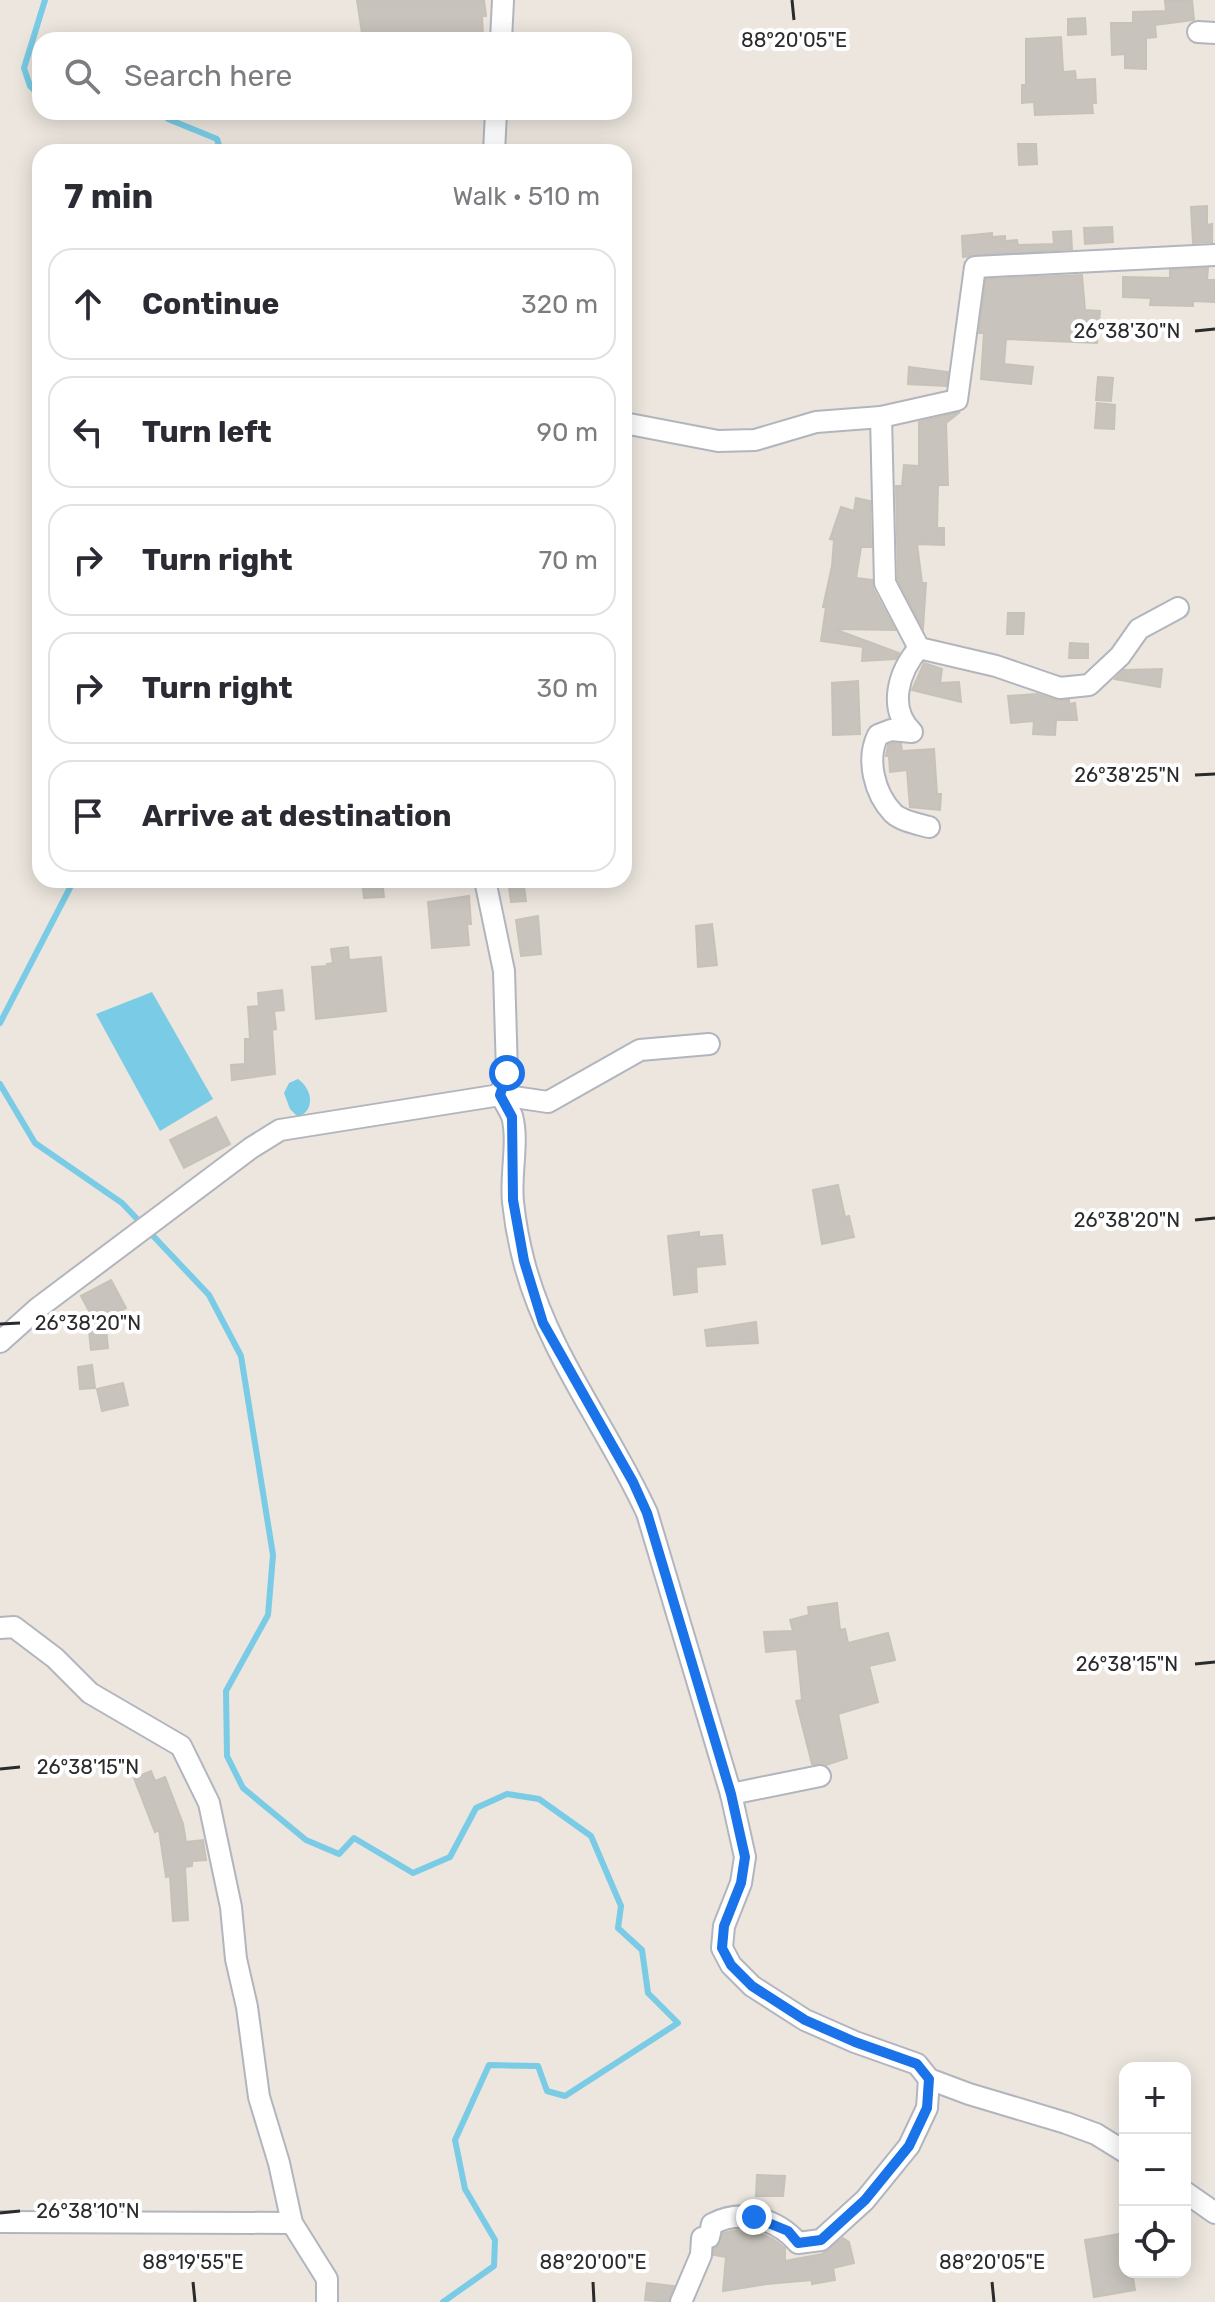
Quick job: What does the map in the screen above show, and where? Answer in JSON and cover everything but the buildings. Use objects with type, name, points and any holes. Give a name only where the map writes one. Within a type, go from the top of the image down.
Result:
[{"type":"street","points":[[501,32],[503,0]]},
{"type":"street","points":[[494,144],[496,120]]},
{"type":"street","points":[[632,425],[718,441],[755,440],[816,422],[881,417],[957,400],[975,267],[1215,255]]},
{"type":"street","points":[[881,417],[885,583],[919,648],[996,666],[1060,688],[1089,685],[1120,656],[1139,629],[1178,608]]},
{"type":"street","points":[[919,648],[907,663],[898,690],[900,716],[912,732],[891,730],[878,735],[871,749],[874,777],[884,801],[895,815],[929,827]]},
{"type":"street","points":[[487,888],[504,971],[507,1073],[500,1095],[512,1117],[513,1200],[524,1261],[543,1323],[633,1482],[647,1513],[731,1794],[745,1857],[741,1883],[724,1926],[722,1948],[731,1965],[752,1986],[805,2020],[917,2064],[929,2079],[1066,2123],[1096,2134],[1119,2148]]},
{"type":"street","points":[[0,1342],[50,1298],[251,1148],[280,1130],[500,1095],[548,1102],[640,1050],[709,1044]]},
{"type":"street","points":[[0,1628],[14,1627],[55,1658],[90,1693],[181,1746],[209,1803],[231,1907],[236,1959],[247,2007],[259,2097],[279,2163],[292,2223],[327,2279],[327,2302]]},
{"type":"street","points":[[731,1794],[820,1776]]},
{"type":"street","points":[[681,2302],[701,2255],[702,2238],[709,2237],[712,2224],[717,2221],[733,2215],[754,2217],[788,2231],[798,2243],[821,2240],[865,2200],[909,2146],[927,2108],[929,2079]]},
{"type":"street","points":[[1191,2196],[1215,2213]]},
{"type":"street","points":[[0,2222],[292,2223]]},
{"type":"water","points":[[152,992],[213,1099],[160,1131],[96,1014]]},
{"type":"water","points":[[298,1079],[309,1094],[310,1105],[298,1117],[290,1109],[284,1093],[289,1083]]},
{"type":"waterway","points":[[35,32],[45,0]]},
{"type":"waterway","points":[[32,42],[24,68],[32,88]]},
{"type":"waterway","points":[[170,120],[217,139],[219,144]]},
{"type":"waterway","points":[[0,1023],[70,888]]},
{"type":"waterway","points":[[0,1084],[35,1143],[122,1203],[209,1295],[241,1356],[273,1555],[268,1615],[226,1691],[227,1756],[243,1788],[306,1840],[339,1854],[354,1838],[413,1873],[450,1857],[476,1808],[507,1794],[539,1799],[591,1836],[621,1906],[618,1928],[642,1950],[648,1993],[678,2023],[565,2096],[547,2091],[538,2066],[489,2065],[455,2140],[465,2189],[495,2240],[494,2266],[443,2302]]},
{"type":"route","points":[[507,1073],[500,1095],[512,1117],[513,1200],[524,1261],[543,1323],[633,1482],[647,1513],[731,1794],[745,1857],[741,1883],[724,1926],[722,1948],[731,1965],[752,1986],[805,2020],[917,2064],[929,2079],[927,2108],[909,2146],[865,2200],[821,2240],[798,2243],[788,2231],[754,2217]]}]
